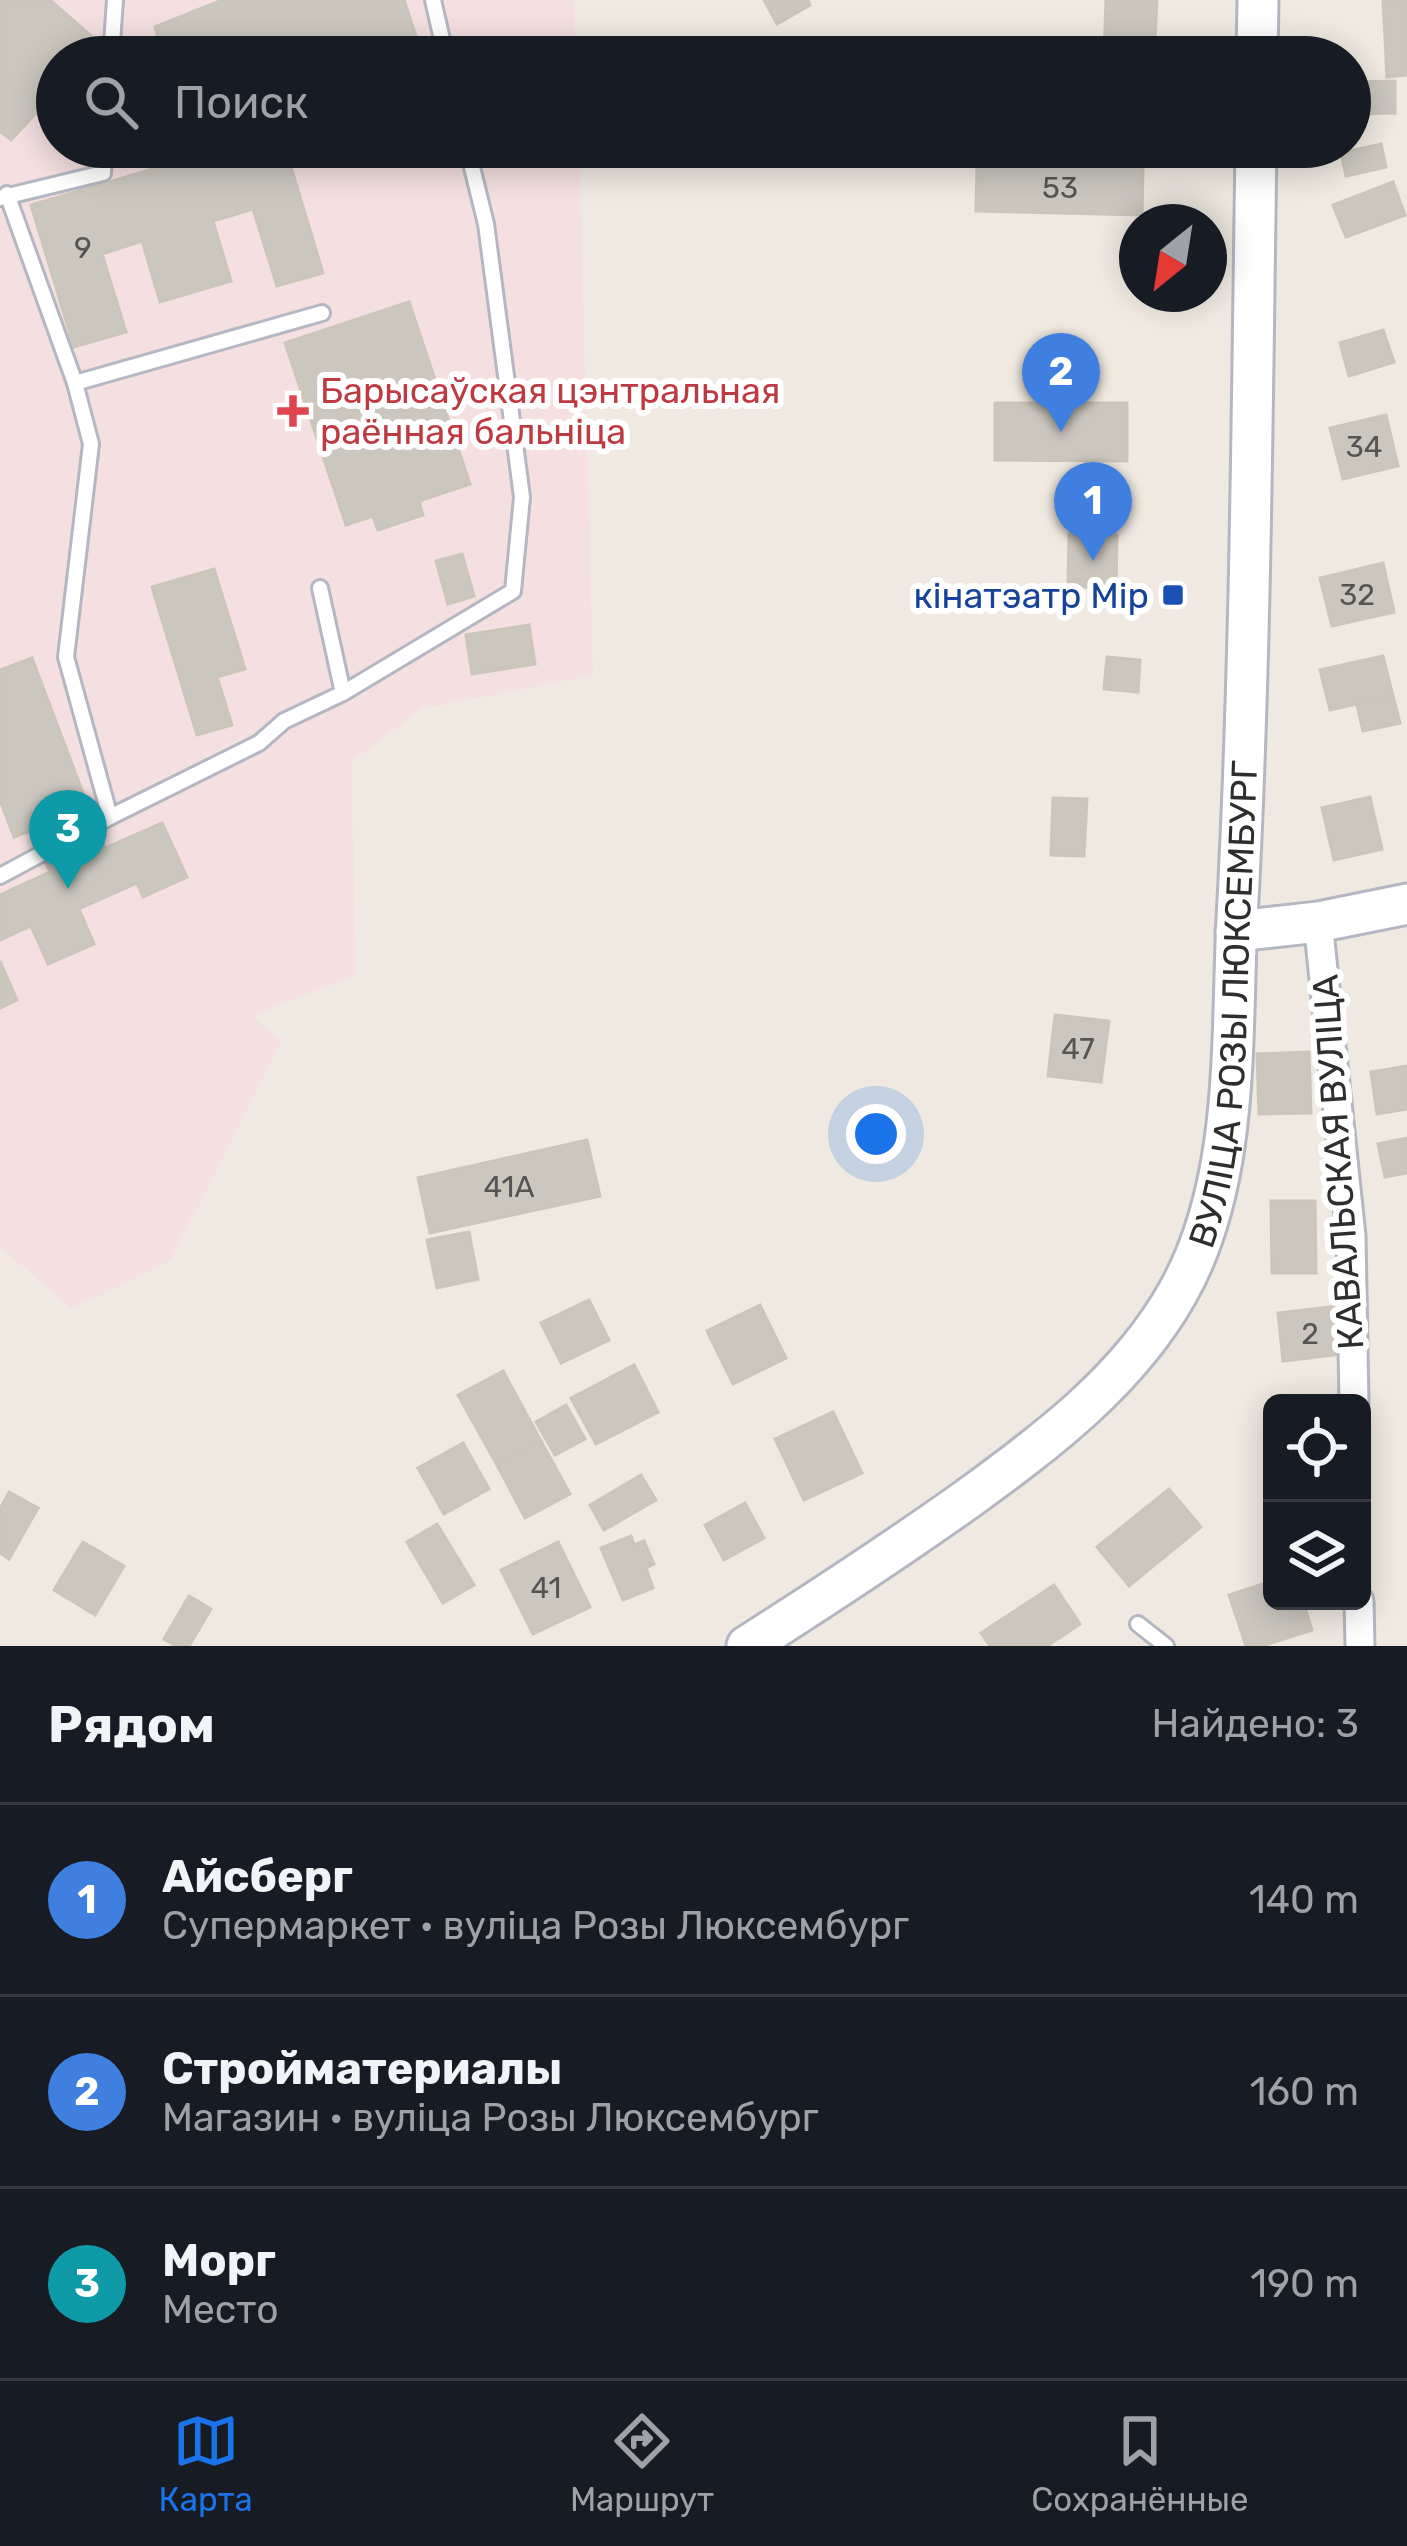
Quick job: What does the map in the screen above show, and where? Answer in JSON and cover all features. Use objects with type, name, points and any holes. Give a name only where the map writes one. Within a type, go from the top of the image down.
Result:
[{"type":"street","points":[[1257,36],[1258,0]]},
{"type":"street","name":"ВУЛІЦА РОЗЫ ЛЮКСЕМБУРГ","points":[[747,1646],[872,1567],[1078,1413],[1140,1347],[1178,1292],[1209,1221],[1224,1137],[1246,751],[1256,168]]},
{"type":"street","points":[[1237,932],[1407,904]]},
{"type":"street","name":"КАВАЛЬСКАЯ ВУЛІЦА","points":[[1318,922],[1351,1236],[1354,1394]]},
{"type":"street","points":[[1359,1610],[1360,1646]]},
{"type":"lane","points":[[112,36],[115,0]]},
{"type":"lane","points":[[433,0],[441,36]]},
{"type":"lane","points":[[103,168],[103,173],[3,196],[75,383],[91,444],[66,657],[110,817]]},
{"type":"lane","points":[[0,876],[259,743],[284,721],[344,693],[513,591],[522,496],[486,224],[472,168]]},
{"type":"lane","points":[[75,383],[322,313]]},
{"type":"lane","points":[[320,588],[344,693]]},
{"type":"lane","points":[[1138,1624],[1166,1646]]},
{"type":"shaded area","name":"Барысаўская цэнтральная раённая бальніца","points":[[0,0],[574,0],[575,36],[36,36],[36,168],[580,168],[593,675],[421,709],[351,762],[356,975],[252,1016],[281,1041],[171,1260],[72,1309],[0,1247]]},
{"type":"building","points":[[0,0],[50,0],[91,36],[36,36],[36,113],[11,140],[0,131]]},
{"type":"building","points":[[222,0],[404,0],[416,36],[157,36],[155,27]]},
{"type":"building","points":[[764,0],[808,0],[810,5],[777,24]]},
{"type":"building","points":[[1106,0],[1157,0],[1155,36],[1105,36]]},
{"type":"building","points":[[1383,0],[1407,0],[1407,75],[1387,77]]},
{"type":"building","points":[[1395,81],[1395,113],[1371,114],[1371,82]]},
{"type":"building","points":[[1381,144],[1386,167],[1346,176],[1344,168],[1371,168],[1371,146]]},
{"type":"building","points":[[156,168],[291,168],[323,273],[277,286],[253,209],[213,221],[231,281],[160,302],[142,241],[102,254],[126,332],[74,347],[31,205]]},
{"type":"building","points":[[977,168],[1143,168],[1142,204],[1119,204],[1119,214],[976,211]]},
{"type":"building","points":[[1393,182],[1405,215],[1346,237],[1333,205]]},
{"type":"building","points":[[409,302],[470,484],[419,501],[423,515],[378,530],[373,516],[346,525],[285,343]]},
{"type":"building","points":[[1383,330],[1394,362],[1349,376],[1340,343]]},
{"type":"building","points":[[995,403],[1127,403],[1127,461],[995,460]]},
{"type":"building","points":[[1386,415],[1398,466],[1343,479],[1330,428]]},
{"type":"building","points":[[1069,534],[1117,535],[1116,587],[1068,587]]},
{"type":"building","points":[[462,554],[474,596],[448,604],[436,561]]},
{"type":"building","points":[[1383,563],[1394,612],[1332,626],[1320,578]]},
{"type":"building","points":[[214,569],[245,669],[217,677],[232,725],[197,735],[152,587]]},
{"type":"building","points":[[529,625],[535,664],[472,674],[466,635]]},
{"type":"building","points":[[1383,656],[1393,696],[1330,710],[1320,670]]},
{"type":"building","points":[[1107,657],[1140,660],[1138,692],[1104,689]]},
{"type":"building","points":[[32,658],[89,809],[14,837],[0,800],[0,670]]},
{"type":"building","points":[[1393,696],[1400,723],[1363,731],[1357,705]]},
{"type":"building","points":[[1370,797],[1382,849],[1334,860],[1322,808]]},
{"type":"building","points":[[1053,798],[1087,799],[1084,856],[1051,855]]},
{"type":"building","points":[[162,823],[187,877],[143,897],[137,883],[79,909],[94,944],[48,964],[31,926],[0,940],[0,895],[50,872],[42,854],[97,830],[105,848]]},
{"type":"building","points":[[0,961],[17,1000],[0,1008]]},
{"type":"building","points":[[1055,1015],[1109,1021],[1101,1082],[1048,1076]]},
{"type":"building","points":[[1309,1052],[1311,1113],[1259,1114],[1257,1054]]},
{"type":"building","points":[[1407,1066],[1407,1109],[1377,1114],[1371,1072]]},
{"type":"building","points":[[1407,1138],[1407,1173],[1385,1177],[1378,1144]]},
{"type":"building","points":[[587,1140],[600,1196],[430,1233],[418,1178]]},
{"type":"building","points":[[1271,1201],[1315,1201],[1316,1273],[1272,1273]]},
{"type":"building","points":[[469,1232],[478,1279],[437,1288],[427,1240]]},
{"type":"building","points":[[589,1300],[609,1340],[561,1363],[541,1323]]},
{"type":"building","points":[[760,1305],[786,1358],[733,1384],[707,1331]]},
{"type":"building","points":[[1338,1306],[1343,1354],[1283,1361],[1278,1313]]},
{"type":"building","points":[[634,1365],[658,1412],[596,1444],[571,1398]]},
{"type":"building","points":[[503,1371],[541,1441],[497,1465],[458,1395]]},
{"type":"building","points":[[566,1405],[585,1439],[555,1455],[536,1422]]},
{"type":"building","points":[[833,1412],[862,1473],[804,1500],[775,1439]]},
{"type":"building","points":[[541,1441],[570,1494],[525,1518],[497,1465]]},
{"type":"building","points":[[463,1443],[489,1489],[444,1514],[418,1468]]},
{"type":"building","points":[[641,1475],[656,1500],[604,1530],[590,1505]]},
{"type":"building","points":[[1169,1489],[1201,1527],[1129,1586],[1097,1547]]},
{"type":"building","points":[[9,1492],[38,1508],[9,1559],[0,1553],[0,1509]]},
{"type":"building","points":[[745,1503],[764,1538],[724,1560],[705,1525]]},
{"type":"building","points":[[437,1524],[474,1585],[443,1603],[407,1542]]},
{"type":"building","points":[[631,1536],[634,1545],[644,1541],[654,1564],[646,1568],[653,1588],[623,1600],[601,1548]]},
{"type":"building","points":[[83,1542],[124,1566],[95,1615],[54,1590]]},
{"type":"building","points":[[558,1542],[590,1607],[533,1634],[501,1570]]},
{"type":"building","points":[[1263,1584],[1263,1610],[1306,1610],[1312,1630],[1262,1646],[1246,1646],[1229,1595]]},
{"type":"building","points":[[1054,1585],[1080,1624],[1047,1646],[990,1646],[981,1633]]},
{"type":"building","points":[[189,1596],[211,1609],[189,1646],[176,1646],[164,1639]]},
{"type":"place","name":"Барысаўская цэнтральная раённая бальніца","points":[[293,411]]},
{"type":"place","name":"Стройматериалы","points":[[1061,432]]},
{"type":"place","name":"Айсберг","points":[[1093,561]]},
{"type":"place","name":"кінатэатр Мір","points":[[1173,595]]},
{"type":"place","name":"Морг","points":[[68,889]]}]
